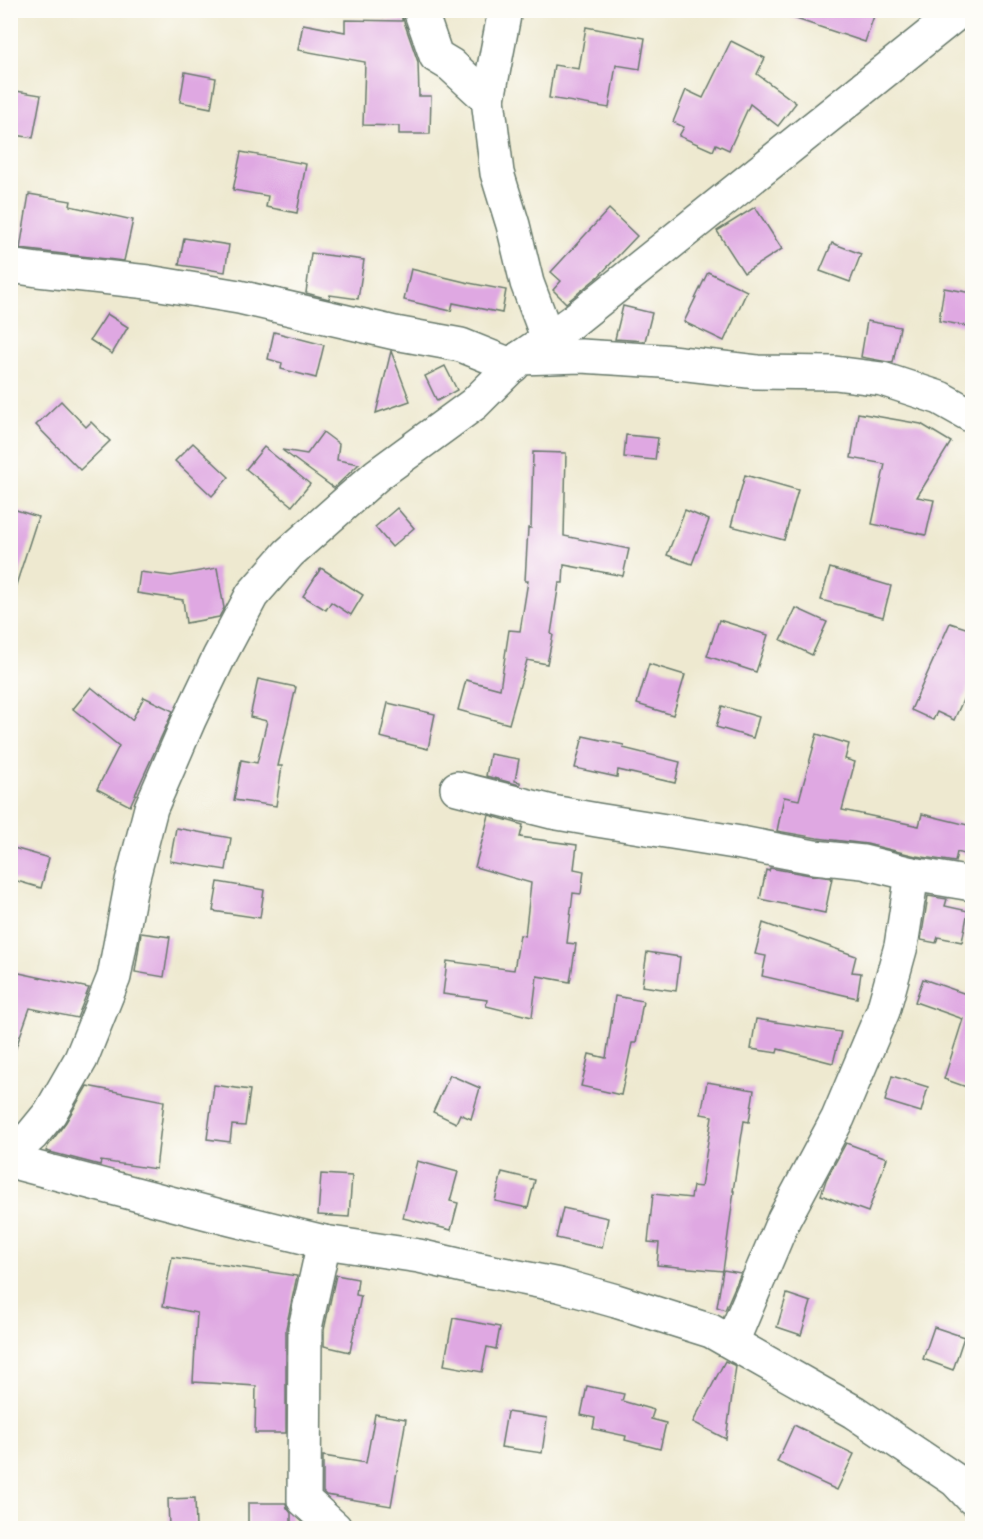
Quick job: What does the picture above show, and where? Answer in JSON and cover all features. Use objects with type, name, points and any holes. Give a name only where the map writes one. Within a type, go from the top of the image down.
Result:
[{"type":"street","points":[[420,10],[436,56],[451,65],[488,99]]},
{"type":"street","points":[[505,10],[488,99],[497,173],[527,283],[548,339]]},
{"type":"street","points":[[961,10],[573,321],[517,362],[474,404],[377,475],[289,554],[252,595],[209,678],[150,808],[132,881],[114,977],[81,1059],[50,1113],[32,1135],[10,1156],[21,1164],[324,1242],[419,1256],[559,1285],[711,1331],[854,1412],[955,1480],[972,1498]]},
{"type":"street","points":[[10,266],[148,282],[238,297],[395,333],[461,345],[517,362],[592,357],[662,361],[757,372],[835,374],[882,379],[940,398],[972,416]]},
{"type":"street","points":[[457,788],[552,812],[814,856],[863,862],[912,874],[972,884]]},
{"type":"street","points":[[732,1342],[784,1219],[838,1118],[883,1011],[901,946],[912,874]]},
{"type":"street","points":[[324,1242],[305,1328],[304,1500],[335,1528]]},
{"type":"building","points":[[784,10],[876,10],[865,42],[784,15]]},
{"type":"building","points":[[402,16],[418,62],[419,96],[431,96],[430,134],[399,134],[399,126],[363,125],[365,62],[298,50],[303,24],[345,32],[345,20],[402,21]]},
{"type":"building","points":[[586,27],[645,38],[640,69],[616,65],[609,108],[549,98],[554,65],[579,69]]},
{"type":"building","points":[[731,41],[765,58],[757,74],[796,103],[778,126],[750,104],[729,150],[716,144],[713,151],[679,136],[684,127],[673,122],[686,90],[703,98]]},
{"type":"building","points":[[185,72],[216,78],[211,108],[180,102]]},
{"type":"building","points":[[16,91],[41,95],[33,138],[10,134],[10,120]]},
{"type":"building","points":[[241,152],[306,164],[297,213],[266,207],[268,196],[233,190]]},
{"type":"building","points":[[29,194],[71,201],[70,206],[133,220],[124,261],[20,249]]},
{"type":"building","points":[[755,207],[782,249],[744,273],[717,231]]},
{"type":"building","points":[[609,209],[637,236],[599,276],[566,303],[553,290],[561,281],[551,272]]},
{"type":"building","points":[[184,238],[229,245],[225,272],[179,265]]},
{"type":"building","points":[[832,243],[861,254],[850,282],[820,271]]},
{"type":"building","points":[[311,253],[364,260],[358,299],[330,295],[329,299],[306,293]]},
{"type":"building","points":[[411,269],[506,290],[502,313],[453,303],[451,311],[404,300]]},
{"type":"building","points":[[708,272],[747,291],[724,341],[684,322]]},
{"type":"building","points":[[944,288],[972,293],[972,327],[939,321]]},
{"type":"building","points":[[623,306],[652,313],[645,341],[615,339]]},
{"type":"building","points":[[107,314],[128,327],[112,354],[90,340]]},
{"type":"building","points":[[867,321],[900,327],[893,363],[861,357]]},
{"type":"building","points":[[274,332],[324,345],[316,378],[281,369],[282,363],[268,359]]},
{"type":"building","points":[[391,351],[410,401],[376,413]]},
{"type":"building","points":[[445,366],[457,390],[437,401],[425,376]]},
{"type":"building","points":[[61,401],[86,427],[91,422],[110,441],[80,470],[36,425]]},
{"type":"building","points":[[858,413],[921,424],[951,442],[917,497],[934,500],[926,535],[872,524],[885,464],[851,458]]},
{"type":"building","points":[[323,432],[339,444],[337,460],[359,464],[334,488],[282,450],[307,454]]},
{"type":"building","points":[[626,435],[658,438],[655,460],[624,457]]},
{"type":"building","points":[[193,443],[229,477],[212,496],[175,461]]},
{"type":"building","points":[[264,447],[310,484],[292,506],[246,469]]},
{"type":"building","points":[[533,452],[566,453],[564,536],[629,549],[623,576],[564,565],[563,583],[559,583],[547,664],[527,660],[509,724],[458,710],[466,680],[500,689],[509,630],[520,631],[528,581],[525,581],[528,528],[531,528]]},
{"type":"building","points":[[745,475],[798,490],[784,540],[731,526]]},
{"type":"building","points":[[10,508],[38,517],[15,588],[10,587]]},
{"type":"building","points":[[397,508],[414,528],[392,547],[375,527]]},
{"type":"building","points":[[685,510],[709,520],[692,564],[667,555]]},
{"type":"building","points":[[217,568],[224,608],[219,617],[186,623],[183,600],[137,593],[140,572],[171,576]]},
{"type":"building","points":[[321,568],[363,595],[351,615],[331,602],[326,610],[303,596]]},
{"type":"building","points":[[830,568],[891,586],[883,617],[821,600]]},
{"type":"building","points":[[796,608],[827,622],[812,655],[781,640]]},
{"type":"building","points":[[719,620],[768,635],[756,672],[707,656]]},
{"type":"building","points":[[950,623],[972,630],[972,680],[954,720],[937,712],[933,720],[911,710]]},
{"type":"building","points":[[649,664],[685,675],[673,715],[637,704]]},
{"type":"building","points":[[258,679],[296,687],[278,766],[282,766],[276,806],[234,800],[241,760],[257,763],[267,721],[250,717]]},
{"type":"building","points":[[91,687],[132,720],[144,697],[173,711],[130,806],[97,789],[119,746],[73,709]]},
{"type":"building","points":[[388,703],[435,714],[428,749],[380,737]]},
{"type":"building","points":[[722,706],[759,717],[753,738],[716,727]]},
{"type":"building","points":[[817,734],[849,744],[845,759],[855,762],[842,810],[919,826],[922,814],[972,826],[967,855],[957,852],[955,862],[916,856],[867,844],[777,831],[784,797],[799,800]]},
{"type":"building","points":[[583,736],[624,745],[623,748],[680,762],[675,783],[618,770],[617,777],[575,768]]},
{"type":"building","points":[[490,754],[519,759],[515,781],[520,782],[520,785],[486,776]]},
{"type":"building","points":[[489,815],[523,825],[520,837],[577,845],[574,869],[584,871],[581,894],[573,893],[567,943],[576,944],[570,982],[537,976],[532,1017],[486,1006],[487,1000],[443,994],[447,961],[514,970],[520,935],[525,936],[531,883],[475,867]]},
{"type":"building","points":[[176,828],[231,838],[226,870],[170,861]]},
{"type":"building","points":[[10,847],[49,858],[41,888],[10,879]]},
{"type":"building","points":[[770,868],[832,878],[825,913],[760,899],[766,870],[769,871]]},
{"type":"building","points":[[218,882],[264,890],[260,918],[213,911]]},
{"type":"building","points":[[928,896],[947,899],[945,906],[968,911],[962,942],[938,937],[936,943],[921,940]]},
{"type":"building","points":[[763,923],[856,956],[852,972],[861,973],[857,998],[762,976],[766,956],[755,954]]},
{"type":"building","points":[[141,933],[170,937],[164,977],[135,972]]},
{"type":"building","points":[[647,952],[680,957],[676,991],[642,986]]},
{"type":"building","points":[[10,971],[89,988],[77,1018],[30,1008],[14,1053],[10,1053]]},
{"type":"building","points":[[923,979],[972,996],[972,1089],[944,1079],[963,1019],[915,1002]]},
{"type":"building","points":[[615,996],[643,1001],[636,1043],[632,1043],[621,1095],[581,1086],[589,1054],[606,1058]]},
{"type":"building","points":[[756,1019],[841,1032],[833,1063],[778,1049],[777,1053],[751,1049]]},
{"type":"building","points":[[450,1075],[480,1088],[471,1119],[460,1114],[456,1123],[433,1112]]},
{"type":"building","points":[[892,1076],[928,1087],[921,1112],[885,1101]]},
{"type":"building","points":[[707,1082],[754,1090],[749,1122],[744,1121],[723,1271],[657,1265],[659,1243],[648,1242],[653,1194],[691,1198],[693,1186],[701,1187],[712,1116],[701,1114]]},
{"type":"building","points":[[214,1085],[250,1090],[245,1126],[232,1125],[230,1142],[207,1139]]},
{"type":"building","points":[[87,1086],[164,1101],[156,1169],[101,1161],[100,1165],[46,1151]]},
{"type":"building","points":[[846,1143],[887,1158],[868,1212],[821,1195],[826,1180]]},
{"type":"building","points":[[417,1161],[458,1172],[450,1201],[458,1203],[451,1230],[403,1218]]},
{"type":"building","points":[[502,1172],[535,1180],[528,1208],[495,1201]]},
{"type":"building","points":[[321,1174],[352,1176],[349,1217],[318,1215]]},
{"type":"building","points":[[563,1208],[608,1218],[602,1248],[556,1238]]},
{"type":"building","points":[[172,1257],[297,1276],[286,1328],[286,1433],[255,1433],[256,1386],[193,1382],[197,1313],[163,1306]]},
{"type":"building","points":[[723,1270],[741,1273],[725,1310],[717,1307]]},
{"type":"building","points":[[336,1275],[358,1279],[356,1295],[361,1296],[350,1352],[324,1346],[324,1330]]},
{"type":"building","points":[[787,1294],[811,1302],[801,1335],[777,1327]]},
{"type":"building","points":[[453,1318],[500,1327],[496,1349],[487,1347],[482,1372],[444,1365]]},
{"type":"building","points":[[934,1327],[964,1337],[953,1370],[923,1359]]},
{"type":"building","points":[[725,1361],[736,1366],[726,1439],[693,1422]]},
{"type":"building","points":[[587,1386],[624,1394],[622,1401],[654,1410],[651,1419],[666,1423],[660,1449],[625,1440],[626,1436],[593,1429],[595,1418],[581,1415]]},
{"type":"building","points":[[507,1412],[547,1418],[542,1453],[501,1447]]},
{"type":"building","points":[[375,1414],[406,1419],[391,1506],[326,1495],[323,1492],[323,1456],[366,1463]]},
{"type":"building","points":[[794,1425],[854,1454],[837,1490],[777,1462]]},
{"type":"building","points":[[195,1498],[196,1528],[169,1528],[168,1499]]},
{"type":"building","points":[[248,1503],[286,1503],[291,1513],[291,1527],[248,1527]]}]
